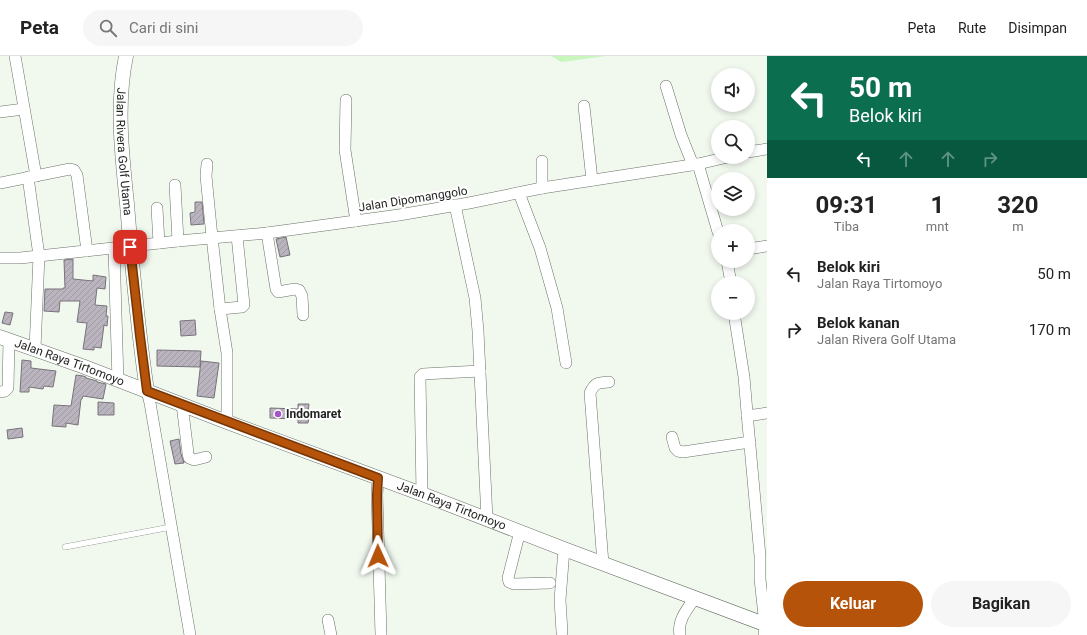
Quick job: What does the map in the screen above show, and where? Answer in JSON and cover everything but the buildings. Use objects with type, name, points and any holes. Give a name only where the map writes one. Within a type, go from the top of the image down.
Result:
[{"type":"street","points":[[15,56],[24,109],[39,256],[35,349]]},
{"type":"street","name":"Jalan Rivera Golf Utama","points":[[126,56],[122,89],[121,142],[130,247],[147,391]]},
{"type":"street","points":[[666,86],[681,135],[696,164],[715,224]]},
{"type":"street","points":[[346,100],[345,150],[356,221]]},
{"type":"street","points":[[584,106],[592,180]]},
{"type":"street","points":[[0,112],[24,109]]},
{"type":"street","points":[[755,151],[767,149]]},
{"type":"street","points":[[542,161],[542,188]]},
{"type":"street","name":"Jalan Dipomanggolo","points":[[0,258],[114,249],[178,241],[195,241],[212,237],[267,233],[356,221],[399,215],[542,188],[711,161]]},
{"type":"street","points":[[207,164],[206,176],[212,237],[227,353],[227,422]]},
{"type":"street","points":[[0,183],[70,169],[74,170],[77,175],[87,251]]},
{"type":"street","points":[[174,185],[178,241]]},
{"type":"street","points":[[519,193],[540,248],[557,308],[566,363]]},
{"type":"street","points":[[455,205],[475,298],[478,331],[487,519]]},
{"type":"street","points":[[157,208],[159,243]]},
{"type":"street","points":[[267,233],[276,289],[278,292],[295,289],[299,290],[302,296],[303,315]]},
{"type":"street","points":[[220,308],[242,307],[244,305],[237,236]]},
{"type":"street","points":[[755,248],[767,246]]},
{"type":"street","points":[[114,249],[118,380]]},
{"type":"street","points":[[735,320],[744,377],[750,442],[763,539],[765,628]]},
{"type":"street","points":[[0,392],[5,391],[8,388],[4,339]]},
{"type":"street","name":"Jalan Raya Tirtomoyo","points":[[4,339],[35,349],[520,531],[695,598],[765,628]]},
{"type":"street","points":[[422,494],[420,377],[423,374],[480,372]]},
{"type":"street","points":[[603,564],[590,392],[593,386],[597,383],[609,382]]},
{"type":"street","points":[[147,391],[190,635]]},
{"type":"street","points":[[182,404],[189,458],[194,460],[206,457]]},
{"type":"street","points":[[747,416],[767,413]]},
{"type":"street","points":[[672,437],[675,448],[678,451],[683,452],[750,442]]},
{"type":"street","points":[[378,478],[377,503],[381,635]]},
{"type":"street","points":[[520,531],[508,578],[509,582],[514,584],[550,583]]},
{"type":"street","points":[[562,632],[560,600],[564,549]]},
{"type":"street","points":[[680,635],[680,625],[683,617],[695,598]]},
{"type":"street","points":[[328,620],[331,635]]},
{"type":"lane","points":[[65,547],[171,527]]},
{"type":"green space","points":[[551,56],[606,56],[562,62]]},
{"type":"place","name":"Indomaret","points":[[278,414]]},
{"type":"route","points":[[130,247],[147,391],[378,478],[378,556]]}]
